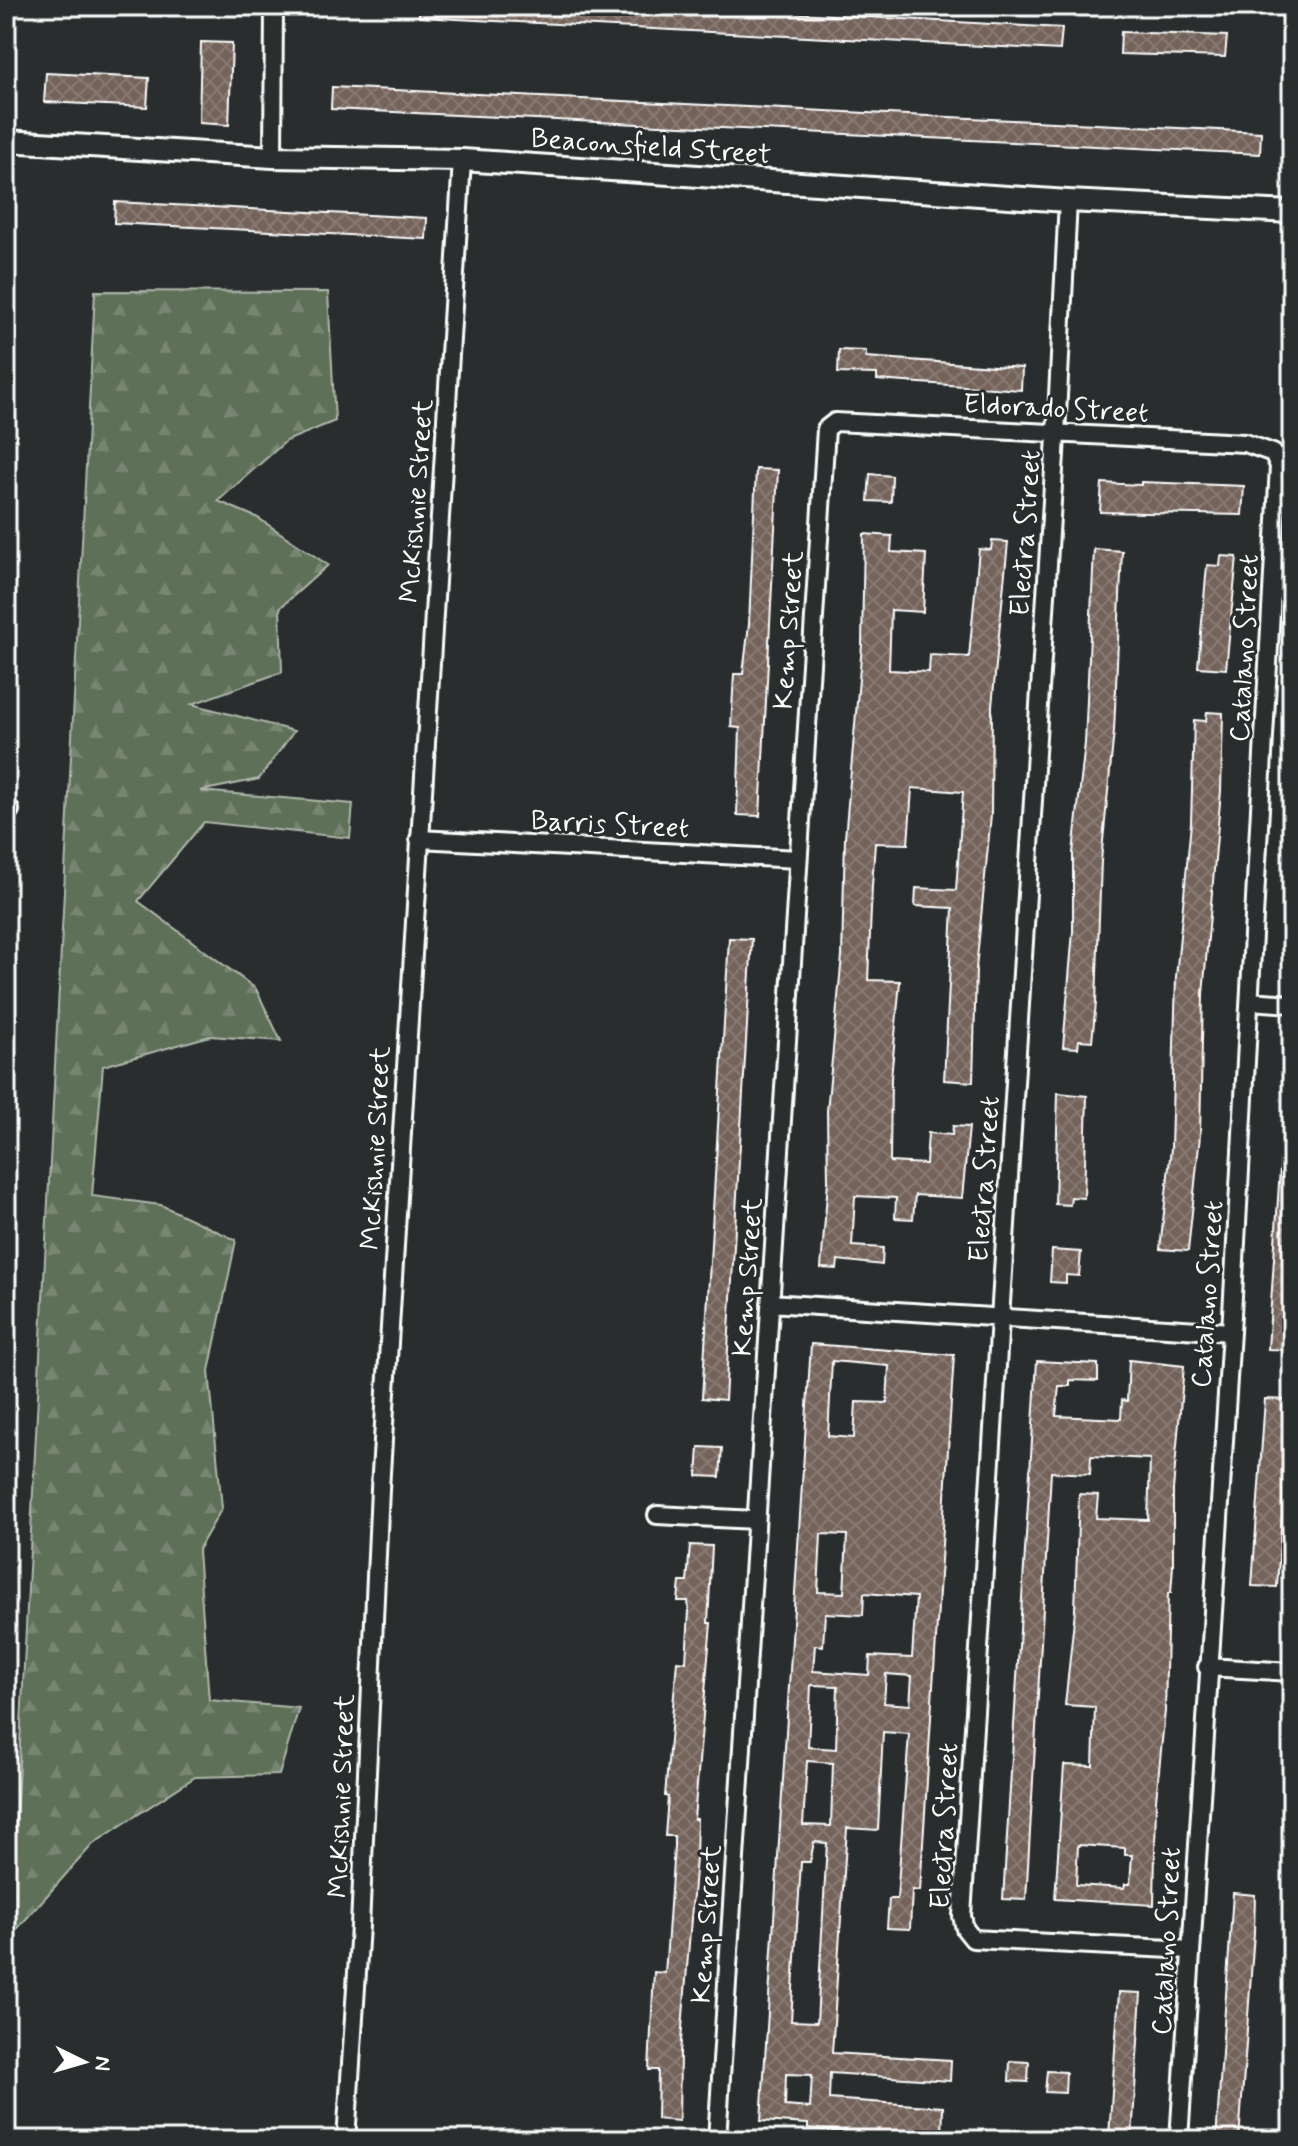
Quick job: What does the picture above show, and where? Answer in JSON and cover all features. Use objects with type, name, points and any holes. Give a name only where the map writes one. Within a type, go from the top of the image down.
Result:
[{"type":"street","points":[[273,157],[274,6]]},
{"type":"street","name":"Beaconsfield Street","points":[[6,141],[273,157],[462,160],[1068,201],[1292,212]]},
{"type":"street","name":"McKishnie Street","points":[[346,2140],[360,1926],[380,1473],[462,160]]},
{"type":"street","name":"Electra Street","points":[[1068,201],[1057,434],[963,1898],[965,1929],[973,1939],[1191,1950]]},
{"type":"street","name":"Eldorado Street","points":[[835,422],[1245,443],[1273,453]]},
{"type":"street","name":"Kemp Street","points":[[717,2140],[826,429],[835,422]]},
{"type":"street","name":"Catalano Street","points":[[1179,2140],[1250,1001],[1279,478],[1279,466],[1273,453]]},
{"type":"street","name":"Barris Street","points":[[419,839],[798,859]]},
{"type":"street","points":[[1250,1001],[1292,1004]]},
{"type":"street","points":[[770,1303],[1231,1332]]},
{"type":"street","points":[[657,1515],[756,1520]]},
{"type":"street","points":[[1207,1667],[1292,1672]]},
{"type":"green space","points":[[95,291],[328,292],[335,421],[286,441],[218,501],[258,518],[328,565],[280,608],[282,672],[192,704],[294,731],[259,779],[200,791],[353,804],[350,838],[204,822],[138,901],[256,989],[281,1041],[210,1036],[103,1066],[92,1196],[161,1205],[236,1240],[209,1371],[222,1508],[198,1550],[209,1700],[299,1708],[279,1775],[195,1777],[93,1844],[10,1937]]},
{"type":"building","points":[[419,6],[727,9],[1062,28],[1060,50],[419,17]]},
{"type":"building","points":[[1121,32],[1227,36],[1225,57],[1120,54]]},
{"type":"building","points":[[201,42],[232,43],[229,125],[199,123]]},
{"type":"building","points":[[46,73],[149,78],[147,107],[44,102]]},
{"type":"building","points":[[332,87],[1261,132],[1260,154],[331,109]]},
{"type":"building","points":[[115,202],[427,218],[426,239],[114,223]]},
{"type":"building","points":[[839,350],[866,351],[866,357],[1022,368],[1021,390],[877,380],[877,374],[838,373]]},
{"type":"building","points":[[756,469],[778,470],[760,816],[737,815],[740,728],[731,727],[734,674],[743,674],[749,624]]},
{"type":"building","points":[[870,474],[892,476],[891,502],[868,501]]},
{"type":"building","points":[[1141,482],[1244,486],[1242,515],[1100,512],[1102,483],[1141,485]]},
{"type":"building","points":[[864,534],[892,536],[891,552],[926,554],[923,612],[891,610],[889,670],[929,672],[930,655],[969,657],[979,549],[991,550],[992,541],[1008,542],[992,706],[991,815],[976,969],[973,1082],[944,1080],[953,908],[915,906],[916,888],[956,890],[963,792],[912,788],[908,844],[875,843],[868,980],[900,981],[891,1079],[890,1162],[926,1164],[928,1133],[952,1135],[953,1126],[969,1127],[962,1198],[915,1195],[913,1219],[895,1218],[896,1198],[855,1196],[852,1246],[883,1248],[882,1265],[838,1260],[837,1269],[821,1268],[828,1181],[827,1111],[842,956],[845,838],[862,645]]},
{"type":"building","points":[[1094,549],[1122,551],[1114,731],[1101,861],[1096,1003],[1092,1041],[1079,1040],[1078,1048],[1063,1047],[1073,931],[1073,853],[1085,743]]},
{"type":"building","points":[[1221,556],[1237,557],[1226,669],[1198,667],[1207,565],[1220,566]]},
{"type":"building","points":[[1207,712],[1223,713],[1221,791],[1203,994],[1200,1135],[1188,1251],[1160,1249],[1171,1148],[1176,977],[1191,823],[1194,720],[1206,721]]},
{"type":"building","points":[[729,938],[752,939],[725,1400],[702,1398]]},
{"type":"building","points":[[1058,1093],[1087,1096],[1084,1198],[1071,1197],[1070,1205],[1055,1204]]},
{"type":"building","points":[[1281,1153],[1292,1153],[1292,1350],[1268,1349]]},
{"type":"building","points":[[1052,1250],[1081,1252],[1079,1276],[1066,1275],[1066,1283],[1050,1282]]},
{"type":"building","points":[[811,1344],[954,1355],[920,1891],[912,1890],[910,1929],[887,1928],[889,1899],[897,1899],[909,1734],[883,1732],[878,1830],[847,1828],[832,2053],[951,2060],[950,2081],[830,2073],[829,2099],[943,2107],[942,2137],[835,2131],[808,2128],[808,2124],[761,2121]],"holes":[[[832,1361],[889,1366],[887,1403],[856,1402],[854,1438],[828,1436]],[[821,1534],[847,1535],[844,1593],[818,1592]],[[864,1593],[916,1597],[912,1658],[870,1656],[869,1675],[813,1671],[815,1645],[823,1646],[825,1613],[863,1615]],[[886,1674],[912,1676],[910,1705],[884,1703]],[[811,1685],[838,1686],[836,1749],[808,1747]],[[807,1761],[833,1763],[831,1826],[803,1825]],[[814,1842],[827,1843],[817,2022],[791,2021],[801,1862],[810,1862]],[[786,2074],[812,2075],[810,2108],[785,2106]]]},
{"type":"building","points":[[1129,1360],[1184,1366],[1173,1490],[1173,1565],[1171,1593],[1168,1593],[1165,1711],[1156,1800],[1154,1905],[1055,1899],[1064,1765],[1093,1766],[1095,1707],[1065,1705],[1075,1610],[1079,1494],[1098,1495],[1096,1518],[1148,1520],[1150,1459],[1091,1456],[1090,1474],[1051,1472],[1026,1900],[1003,1899],[1037,1361],[1098,1364],[1098,1381],[1070,1380],[1070,1386],[1059,1386],[1056,1416],[1121,1419],[1122,1400],[1127,1401]],"holes":[[[1078,1845],[1125,1848],[1125,1855],[1132,1855],[1130,1884],[1125,1884],[1124,1888],[1076,1885]]]},
{"type":"building","points":[[1265,1399],[1290,1400],[1277,1587],[1252,1586]]},
{"type":"building","points":[[699,1447],[722,1448],[720,1477],[697,1476]]},
{"type":"building","points":[[690,1545],[712,1546],[708,1623],[711,1623],[694,1819],[697,1819],[696,1858],[680,2053],[679,2121],[657,2119],[658,2070],[649,2070],[654,1972],[665,1973],[674,1836],[665,1836],[668,1797],[665,1796],[677,1661],[686,1662],[688,1601],[678,1601],[680,1582],[687,1582]]},
{"type":"building","points":[[1233,1893],[1255,1895],[1254,1933],[1239,2140],[1216,2140]]},
{"type":"building","points":[[1119,1992],[1141,1993],[1132,2138],[1109,2136]]},
{"type":"building","points":[[1010,2061],[1029,2062],[1028,2082],[1009,2081]]},
{"type":"building","points":[[1047,2071],[1066,2072],[1065,2093],[1045,2092]]}]
